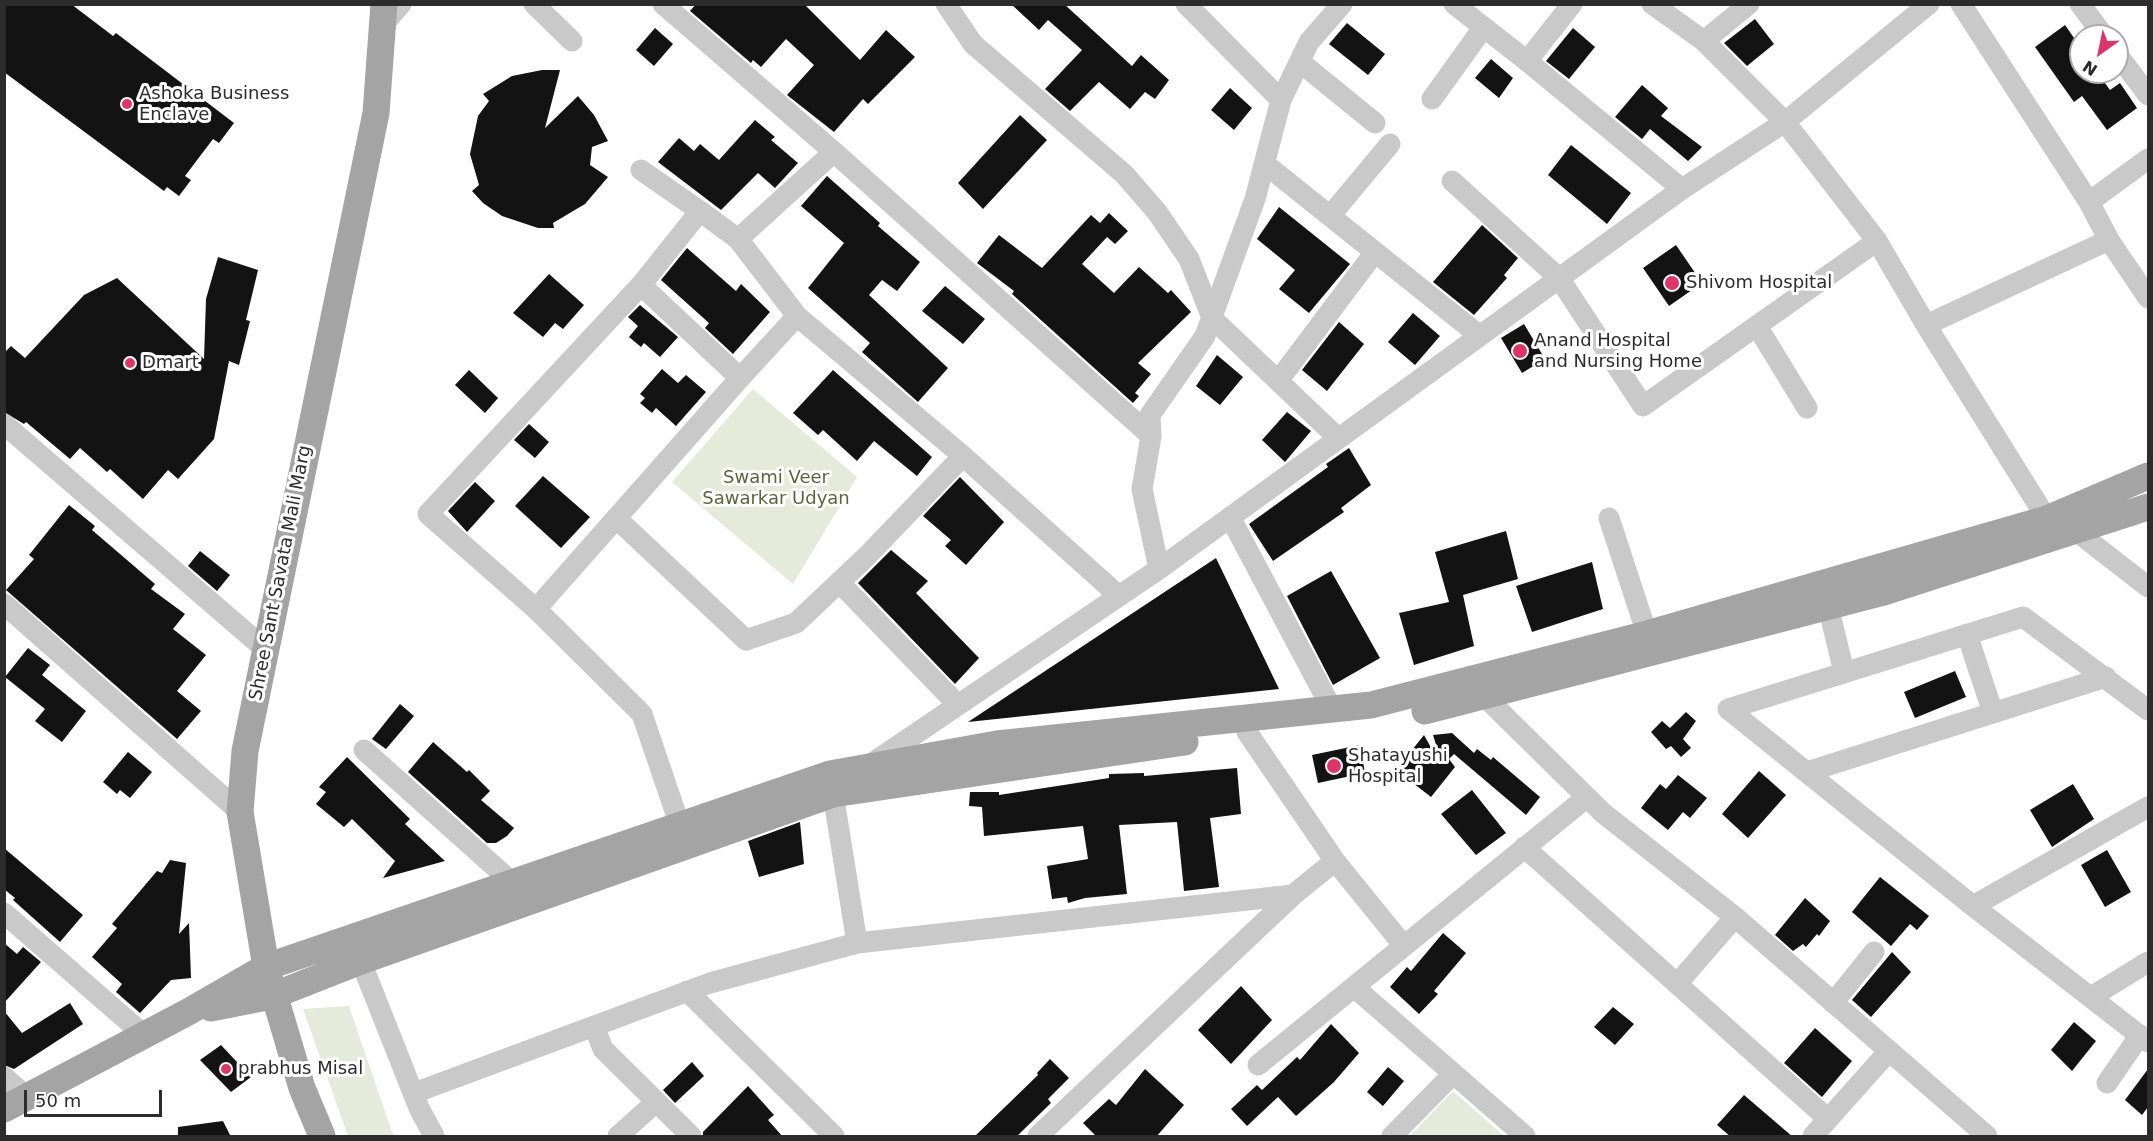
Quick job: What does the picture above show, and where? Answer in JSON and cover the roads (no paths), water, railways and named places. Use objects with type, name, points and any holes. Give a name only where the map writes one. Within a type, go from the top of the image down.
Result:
[{"type":"main road","name":"Shree Sant Savata Mali Marg","points":[[322,1137],[302,1088],[272,996],[240,812],[245,751],[376,113],[384,14]]},
{"type":"main road","points":[[16,1103],[266,968],[357,950],[832,784],[865,768],[997,744],[1371,705],[1476,688],[1884,592],[2062,520],[2148,476]]},
{"type":"main road","points":[[188,1012],[272,996],[357,950],[514,884],[680,826],[832,784],[1247,732],[1387,720],[1476,688],[1647,634],[2062,520],[2148,507]]},
{"type":"street","points":[[384,14],[401,4]]},
{"type":"street","points":[[534,4],[572,42]]},
{"type":"street","points":[[663,4],[834,152],[1151,436]]},
{"type":"street","points":[[946,4],[973,44],[1124,174],[1158,212],[1189,259],[1212,318],[1338,438]]},
{"type":"street","points":[[1186,4],[1281,100]]},
{"type":"street","points":[[1159,569],[1142,489],[1151,436],[1150,415],[1205,336],[1255,199],[1281,100],[1310,42],[1342,4]]},
{"type":"street","points":[[1455,4],[1682,189]]},
{"type":"street","points":[[1527,61],[1572,4]]},
{"type":"street","points":[[1652,4],[1704,42],[1785,122],[1877,241],[1926,325],[2062,520],[2148,587]]},
{"type":"street","points":[[1704,42],[1749,4]]},
{"type":"street","points":[[865,768],[1159,569],[1682,189],[1785,122],[1929,4]]},
{"type":"street","points":[[1961,4],[2148,298]]},
{"type":"street","points":[[2080,4],[2095,24]]},
{"type":"street","points":[[1432,99],[1483,28]]},
{"type":"street","points":[[1300,62],[1375,123]]},
{"type":"street","points":[[2129,70],[2148,95]]},
{"type":"street","points":[[1329,216],[1390,144]]},
{"type":"street","points":[[738,239],[834,152]]},
{"type":"street","points":[[2089,202],[2148,159]]},
{"type":"street","points":[[1264,164],[1480,336]]},
{"type":"street","points":[[640,170],[738,239],[797,316],[963,456],[1119,596]]},
{"type":"street","points":[[1452,181],[1559,278],[1643,406],[1877,241]]},
{"type":"street","points":[[680,826],[642,714],[536,609],[428,514],[640,285],[700,211]]},
{"type":"street","points":[[1926,325],[2109,240]]},
{"type":"street","points":[[1278,381],[1375,252]]},
{"type":"street","points":[[640,285],[740,378]]},
{"type":"street","points":[[536,609],[797,316]]},
{"type":"street","points":[[1757,326],[1807,408]]},
{"type":"street","points":[[4,424],[265,649]]},
{"type":"street","points":[[616,518],[746,640],[796,623],[963,456]]},
{"type":"street","points":[[1230,517],[1332,709]]},
{"type":"street","points":[[1609,518],[1647,634]]},
{"type":"street","points":[[839,582],[958,705]]},
{"type":"street","points":[[4,604],[240,812]]},
{"type":"street","points":[[1828,606],[1844,672]]},
{"type":"street","points":[[2107,1083],[2144,1038],[1973,906],[1728,709],[2023,617],[2148,710]]},
{"type":"street","points":[[1967,634],[1993,713]]},
{"type":"street","points":[[1807,772],[2106,677]]},
{"type":"street","points":[[1476,688],[1603,813],[1735,916],[1987,1137]]},
{"type":"street","points":[[1247,732],[1335,861],[1404,946]]},
{"type":"street","points":[[364,750],[514,884]]},
{"type":"street","points":[[832,784],[857,943]]},
{"type":"street","points":[[1258,1065],[1587,796]]},
{"type":"street","points":[[1973,906],[2148,807]]},
{"type":"street","points":[[1524,847],[1828,1119]]},
{"type":"street","points":[[1038,1137],[1293,895],[1335,861]]},
{"type":"street","points":[[414,1094],[687,991],[857,943],[1293,895]]},
{"type":"street","points":[[4,913],[144,1035]]},
{"type":"street","points":[[1677,984],[1735,916]]},
{"type":"street","points":[[357,950],[414,1094],[434,1137]]},
{"type":"street","points":[[1833,1003],[1875,952]]},
{"type":"street","points":[[2091,997],[2148,962]]},
{"type":"street","points":[[1354,987],[1525,1137]]},
{"type":"street","points":[[687,991],[834,1137]]},
{"type":"street","points":[[594,1026],[603,1048],[691,1137]]},
{"type":"street","points":[[1813,1137],[1889,1051]]},
{"type":"street","points":[[1392,1137],[1454,1074]]},
{"type":"street","points":[[4,1077],[16,1103]]},
{"type":"street","points":[[618,1137],[656,1102]]},
{"type":"place","name":"Ashoka Business Enclave","points":[[127,104]]},
{"type":"place","name":"Shivom Hospital","points":[[1672,283]]},
{"type":"place","name":"Anand Hospital and Nursing Home","points":[[1520,351]]},
{"type":"place","name":"Dmart","points":[[130,363]]},
{"type":"place","name":"Shatayushi Hospital","points":[[1334,766]]},
{"type":"place","name":"prabhus Misal","points":[[226,1069]]},
{"type":"park label","name":"Swami Veer Sawarkar Udyan","points":[[776,488]]}]
